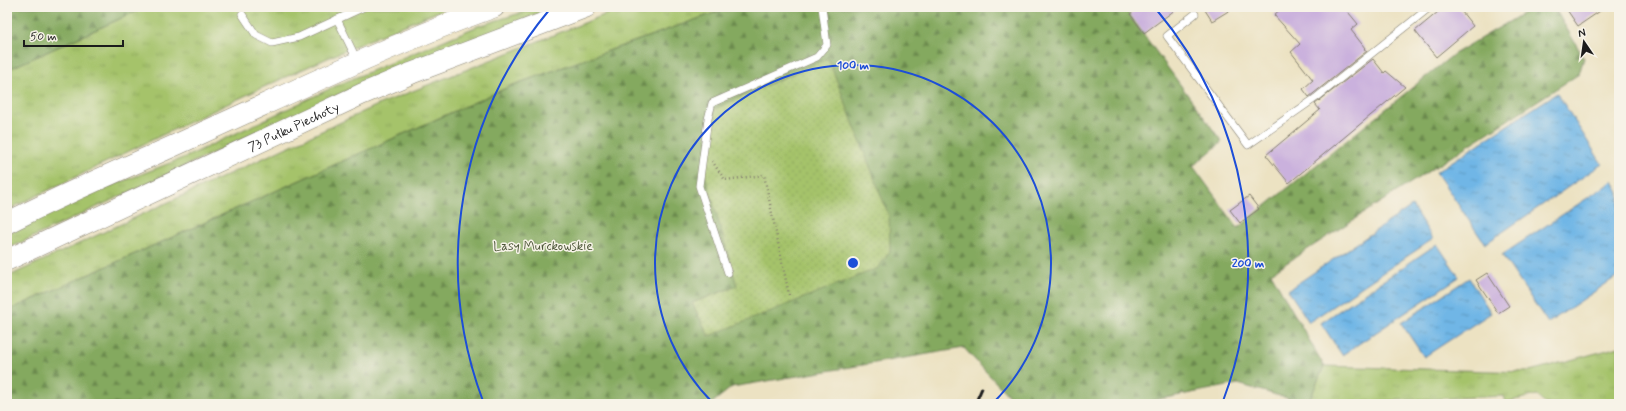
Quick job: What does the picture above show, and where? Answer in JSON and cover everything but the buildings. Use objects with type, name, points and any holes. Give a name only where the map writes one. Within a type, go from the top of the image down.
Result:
[{"type":"main road","points":[[7,223],[91,182],[201,134],[309,83],[494,7]]},
{"type":"main road","name":"73 Pułku Piechoty","points":[[7,260],[362,94],[412,73],[586,7]]},
{"type":"lane","points":[[242,14],[256,35],[272,43],[299,37],[364,7]]},
{"type":"lane","points":[[728,273],[699,186],[708,119],[712,103],[817,57],[827,45],[822,7]]},
{"type":"lane","points":[[1195,14],[1167,36],[1248,145],[1317,97],[1430,7]]},
{"type":"lane","points":[[337,19],[358,62]]},
{"type":"path","points":[[704,149],[725,180],[764,175],[789,296]]},
{"type":"green space","points":[[7,7],[146,7],[7,70]]},
{"type":"green space","points":[[146,7],[450,7],[337,54],[282,79],[7,210],[7,70]]},
{"type":"green space","points":[[540,7],[556,7],[361,84],[7,249],[7,234],[72,201],[188,156],[340,84],[478,26]]},
{"type":"green space","points":[[624,7],[731,7],[513,85],[7,311],[7,277],[380,104]]},
{"type":"green space","name":"Lasy Murckowskie","points":[[731,7],[1136,7],[1128,13],[1222,142],[1193,166],[1238,228],[1454,54],[1534,7],[1554,7],[1584,58],[1579,74],[1271,273],[1324,366],[1308,404],[1238,384],[1134,404],[1016,404],[964,348],[732,387],[711,404],[7,404],[7,311],[513,85]],"holes":[[[737,286],[709,335],[692,303]]]},
{"type":"green space","points":[[828,58],[889,216],[890,251],[878,268],[709,336],[692,303],[737,286],[704,171],[714,109]]},
{"type":"green space","points":[[1619,347],[1619,398],[1607,404],[1545,404],[1537,395],[1506,402],[1504,396],[1308,404],[1324,366],[1526,372]]},
{"type":"water","points":[[1557,93],[1602,164],[1485,244],[1436,172]]},
{"type":"water","points":[[1613,181],[1619,193],[1619,275],[1548,323],[1502,255]]},
{"type":"water","points":[[1412,206],[1433,239],[1309,322],[1288,290]]},
{"type":"water","points":[[1437,244],[1459,277],[1342,355],[1321,323]]},
{"type":"water","points":[[1469,278],[1491,313],[1424,357],[1401,323]]},
{"type":"railway","points":[[975,404],[982,388]]}]
